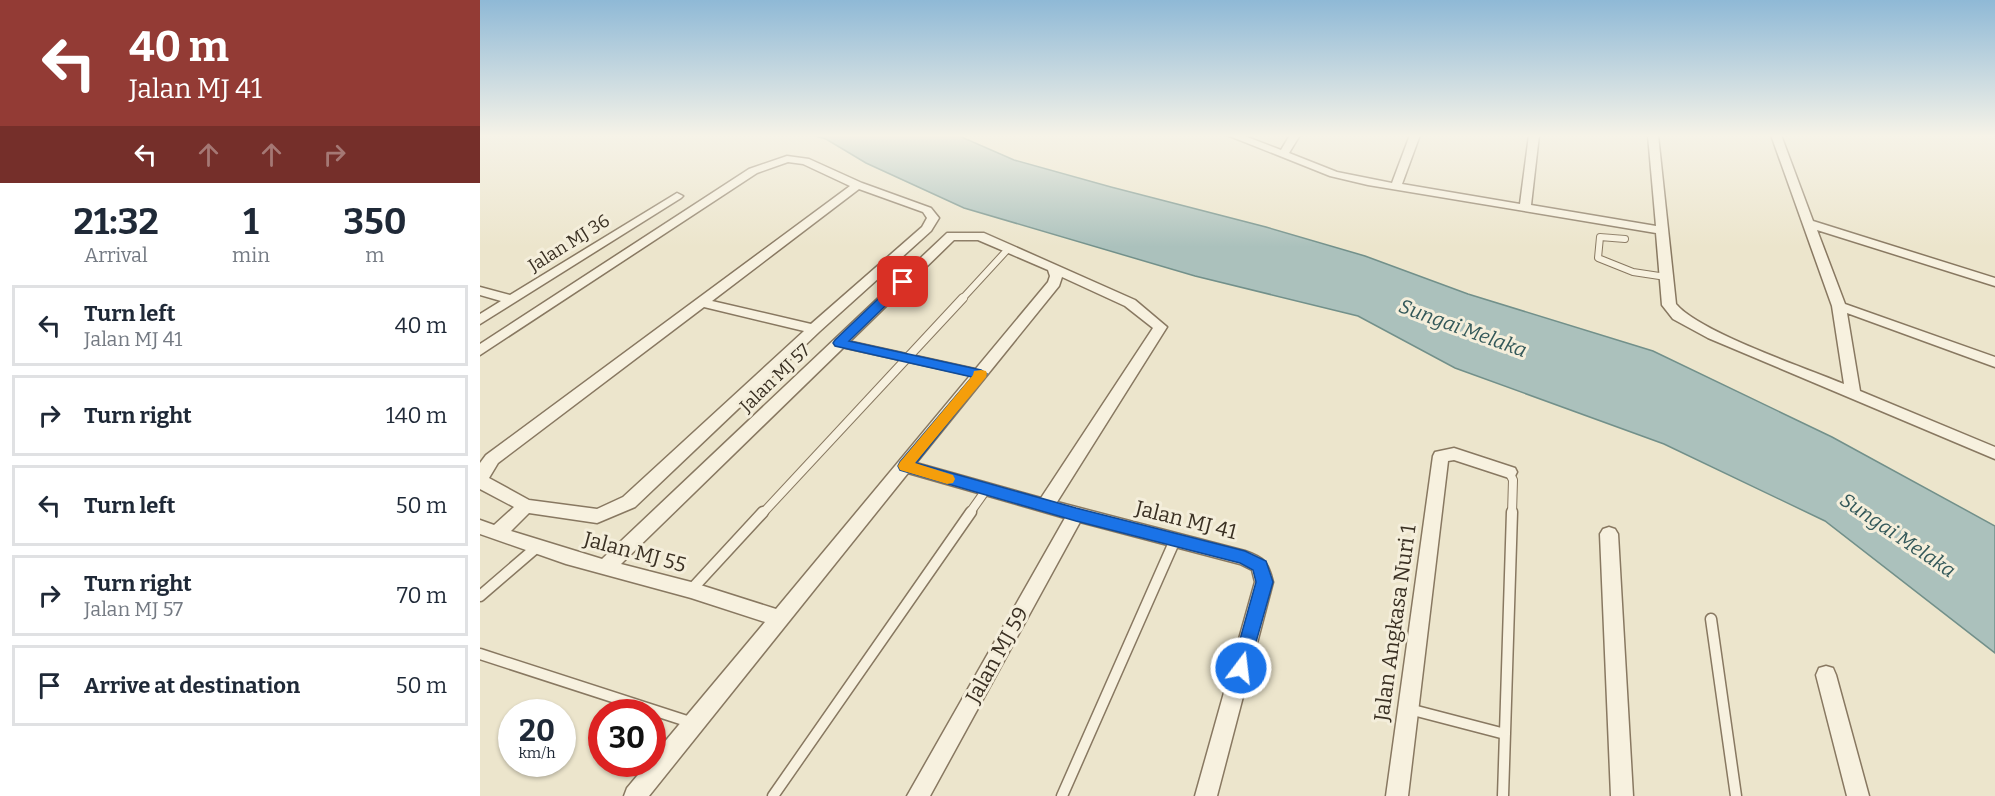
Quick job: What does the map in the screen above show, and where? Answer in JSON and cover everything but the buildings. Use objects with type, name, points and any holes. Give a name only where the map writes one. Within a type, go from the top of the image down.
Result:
[{"type":"street","points":[[480,350],[751,172]]},
{"type":"street","points":[[830,172],[927,210],[933,218],[927,230],[814,329],[629,502],[597,516],[526,507],[480,481],[482,472],[492,459],[858,185]]},
{"type":"street","points":[[1329,172],[1396,187],[1661,230]]},
{"type":"street","points":[[1396,187],[1401,172]]},
{"type":"street","points":[[1525,209],[1529,172]]},
{"type":"street","points":[[1656,172],[1669,305],[1678,316],[1713,335],[1995,453]]},
{"type":"street","points":[[1790,172],[1839,306],[1853,393]]},
{"type":"street","name":"Jalan MJ 36","points":[[480,320],[677,196]]},
{"type":"street","points":[[1808,223],[1995,282]]},
{"type":"street","name":"Jalan MJ 57","points":[[605,568],[951,236],[980,236],[1008,249]]},
{"type":"street","points":[[1008,249],[1130,303],[1160,327],[1045,506]]},
{"type":"street","points":[[635,796],[1054,284],[1056,276],[1053,268]]},
{"type":"street","points":[[480,291],[512,300]]},
{"type":"street","points":[[700,302],[814,329]]},
{"type":"street","points":[[1839,306],[1995,362]]},
{"type":"street","name":"Jalan Angkasa Nuri 1","points":[[1397,796],[1441,456],[1454,454],[1509,472]]},
{"type":"street","name":"Jalan MJ 41","points":[[905,466],[1045,506],[1245,558],[1260,566],[1264,582],[1206,796]]},
{"type":"street","points":[[489,529],[526,507]]},
{"type":"street","name":"Jalan MJ 59","points":[[918,796],[1076,514]]},
{"type":"street","name":"Jalan MJ 55","points":[[489,529],[605,568],[691,590],[780,618]]},
{"type":"street","points":[[1609,534],[1622,796]]},
{"type":"street","points":[[1826,675],[1858,796]]},
{"type":"lane","points":[[1625,240],[1600,237],[1598,258],[1633,272],[1666,277]]},
{"type":"lane","points":[[691,590],[1008,249]]},
{"type":"lane","points":[[840,343],[981,374]]},
{"type":"lane","points":[[1503,796],[1512,480],[1509,472]]},
{"type":"lane","points":[[773,796],[986,490]]},
{"type":"lane","points":[[1062,796],[1175,540]]},
{"type":"lane","points":[[480,596],[537,547]]},
{"type":"lane","points":[[1711,619],[1736,796]]},
{"type":"lane","points":[[480,654],[694,723]]},
{"type":"lane","points":[[1407,709],[1505,734]]},
{"type":"water","name":"Sungai Melaka","points":[[886,172],[1058,172],[1266,227],[1365,256],[1468,294],[1653,351],[1832,437],[1995,526],[1995,653],[1825,521],[1664,444],[1455,368],[1358,316],[1195,276],[964,208]]},
{"type":"slow traffic","points":[[947,479],[905,466],[981,374],[978,374]]},
{"type":"route","points":[[903,282],[840,343],[981,374],[905,466],[986,490],[1245,558],[1260,566],[1264,582],[1241,668]]}]
